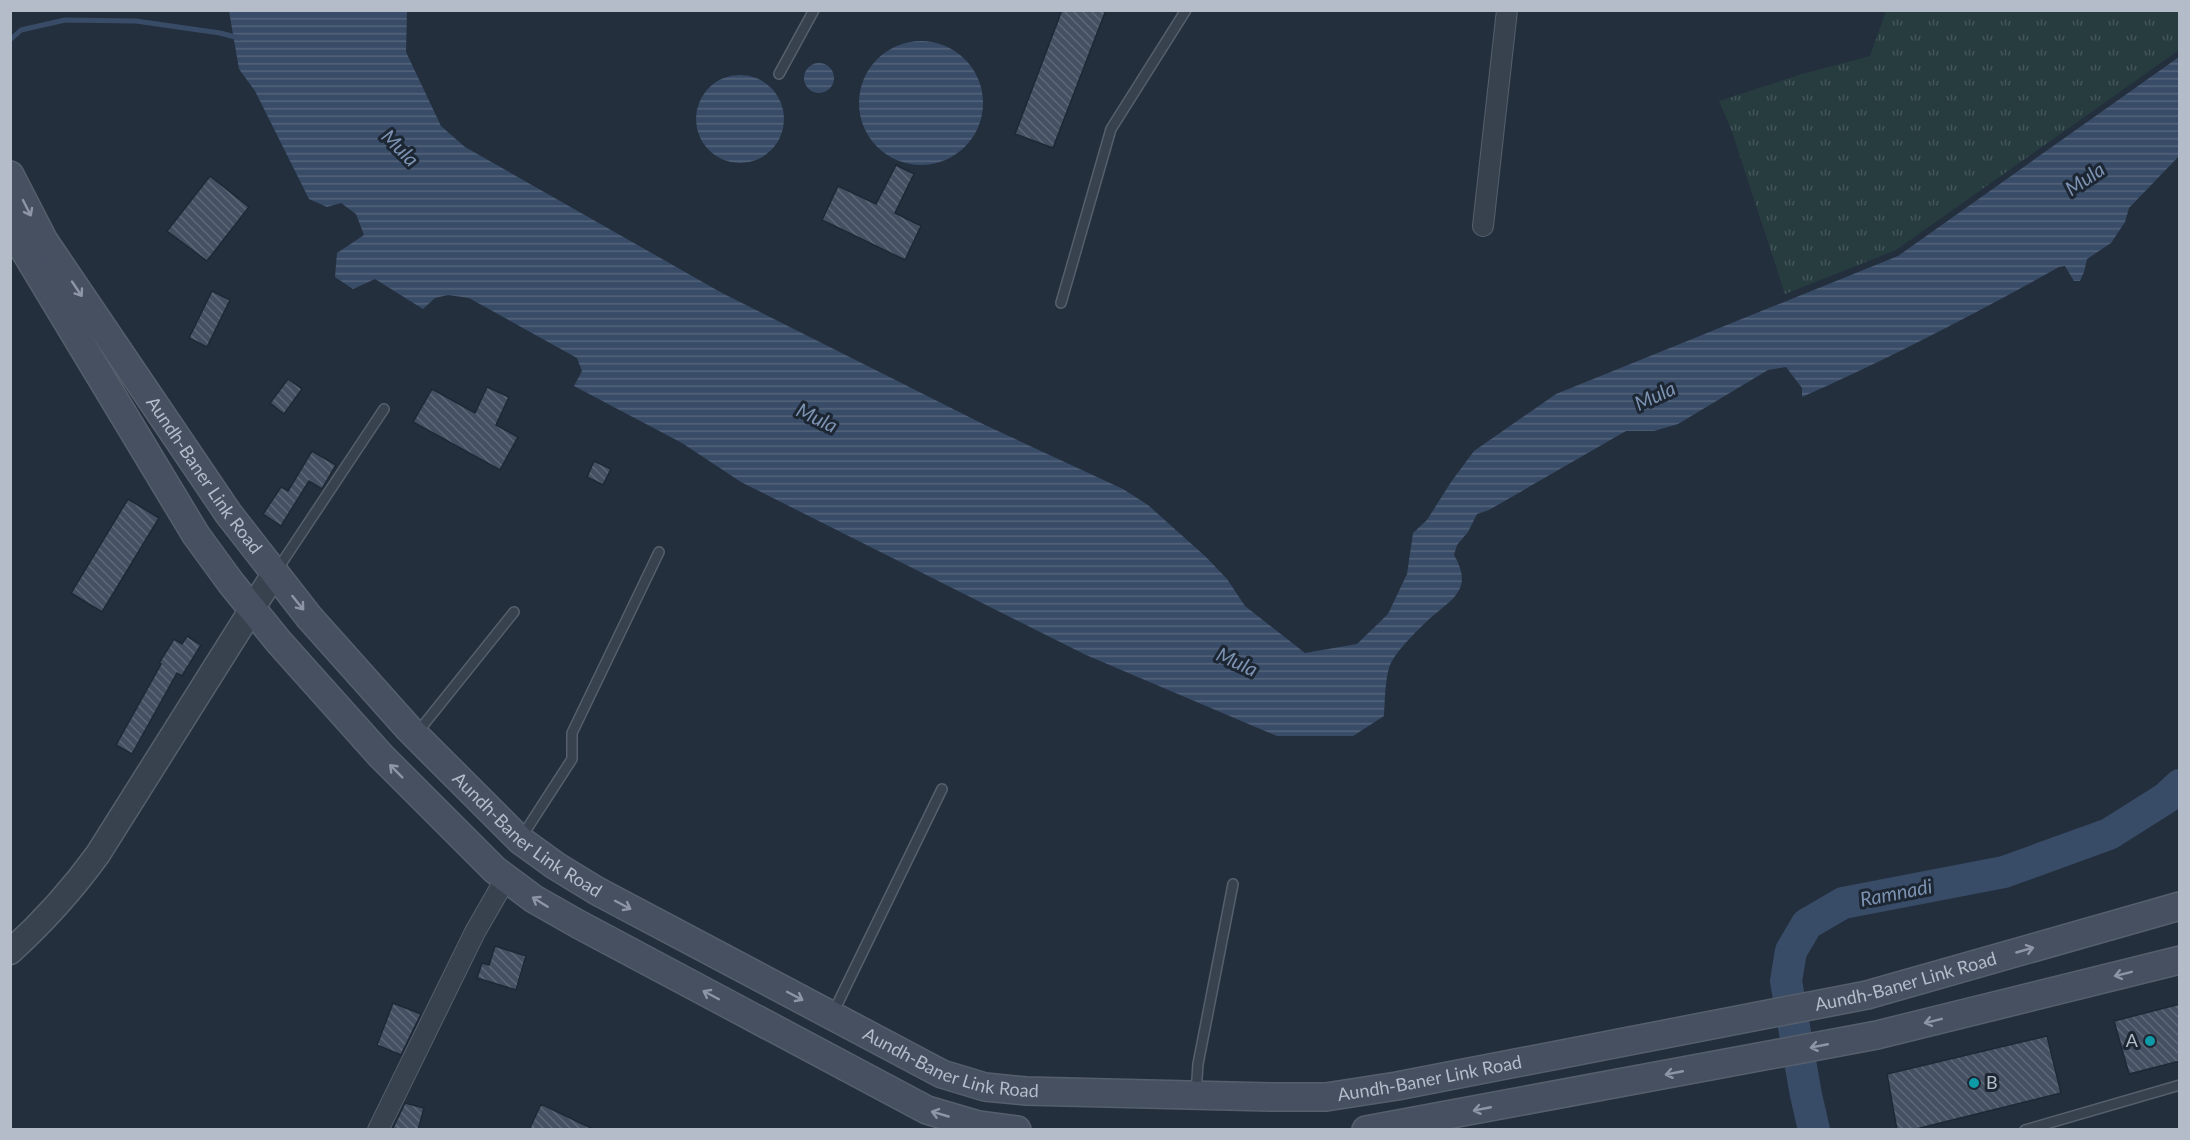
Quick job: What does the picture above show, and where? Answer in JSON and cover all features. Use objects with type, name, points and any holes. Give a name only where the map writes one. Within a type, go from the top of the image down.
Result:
[{"type":"main road","name":"Aundh-Baner Link Road","points":[[10,175],[44,241],[228,513],[274,574],[309,617],[415,735],[520,840],[597,891],[942,1074],[985,1087],[1026,1091],[1326,1097],[1397,1086],[1868,994],[2180,906]]},
{"type":"main road","name":"Aundh-Baner Link Road","points":[[13,236],[196,535],[252,609],[381,756],[495,870],[534,899],[578,924],[927,1110],[978,1127],[1017,1130]]},
{"type":"main road","points":[[1366,1130],[1877,1035],[2180,960]]},
{"type":"main road","points":[[978,1127],[985,1087]]},
{"type":"street","points":[[1483,226],[1507,10]]},
{"type":"street","points":[[10,952],[54,910],[85,871],[274,574]]},
{"type":"street","points":[[378,1130],[475,932],[506,878]]},
{"type":"lane","points":[[778,74],[814,10]]},
{"type":"lane","points":[[1061,303],[1111,129],[1186,10]]},
{"type":"lane","points":[[274,574],[384,409]]},
{"type":"lane","points":[[520,840],[572,759],[572,733],[659,552]]},
{"type":"lane","points":[[415,735],[514,612]]},
{"type":"lane","points":[[832,1016],[942,789]]},
{"type":"lane","points":[[1196,1095],[1198,1064],[1233,884]]},
{"type":"lane","points":[[2025,1130],[2180,1085]]},
{"type":"green space","points":[[1886,11],[2179,11],[2179,50],[1896,250],[1785,294],[1731,129],[1719,101],[1802,74],[1870,56]]},
{"type":"water","name":"Mula","points":[[229,11],[407,11],[406,52],[441,126],[465,147],[722,293],[985,425],[1123,489],[1148,505],[1206,557],[1227,579],[1245,606],[1305,653],[1357,644],[1388,614],[1407,574],[1413,533],[1427,520],[1474,451],[1556,394],[1898,256],[2179,57],[2179,156],[2129,208],[2125,222],[2111,243],[2087,259],[2080,281],[2074,281],[2065,266],[2059,267],[1932,335],[1802,397],[1802,388],[1786,367],[1768,370],[1678,424],[1654,431],[1626,431],[1489,510],[1477,514],[1468,532],[1457,545],[1454,555],[1460,567],[1461,586],[1451,601],[1426,622],[1395,656],[1388,672],[1384,716],[1353,736],[1277,736],[1086,655],[741,482],[682,443],[574,386],[582,371],[577,358],[469,298],[448,295],[435,298],[423,309],[375,279],[353,289],[335,277],[337,253],[364,235],[356,214],[341,203],[327,207],[309,199],[255,91],[239,69]]},
{"type":"water","points":[[921,41],[945,46],[965,59],[978,79],[983,103],[978,127],[965,147],[945,160],[921,165],[897,160],[877,147],[864,127],[859,103],[864,79],[877,59],[897,46]]},
{"type":"water","points":[[819,63],[825,64],[833,72],[833,84],[825,92],[819,93],[813,92],[805,84],[804,78],[805,72],[813,64]]},
{"type":"water","points":[[740,75],[765,82],[777,94],[784,119],[777,144],[765,156],[740,163],[715,156],[703,144],[696,119],[703,94],[715,82]]},
{"type":"building","points":[[1062,10],[1106,10],[1053,148],[1015,134]]},
{"type":"building","points":[[896,165],[914,174],[895,213],[921,226],[905,260],[822,220],[838,186],[876,204]]},
{"type":"building","points":[[210,176],[249,207],[207,261],[167,231]]},
{"type":"building","points":[[212,291],[230,300],[207,347],[189,338]]},
{"type":"building","points":[[288,379],[302,389],[284,414],[270,403]]},
{"type":"building","points":[[487,387],[509,397],[496,425],[518,437],[500,470],[413,422],[432,389],[475,413]]},
{"type":"building","points":[[312,451],[336,465],[322,489],[309,481],[281,526],[263,514],[281,487],[288,491]]},
{"type":"building","points":[[594,461],[611,469],[603,485],[587,477]]},
{"type":"building","points":[[128,499],[159,518],[102,612],[71,593]]},
{"type":"building","points":[[187,636],[201,645],[182,676],[177,673],[132,754],[116,745],[174,639],[182,644]]},
{"type":"building","points":[[495,946],[526,956],[516,990],[477,978],[482,963],[489,965]]},
{"type":"building","points":[[393,1003],[421,1014],[401,1055],[377,1045]]},
{"type":"building","name":"A","points":[[2180,1004],[2180,1061],[2129,1074],[2114,1021]]},
{"type":"building","name":"B","points":[[2047,1036],[2061,1093],[1912,1130],[1897,1130],[1887,1074]]},
{"type":"building","points":[[405,1103],[424,1108],[418,1130],[392,1130]]},
{"type":"building","points":[[541,1104],[595,1130],[529,1130]]},
{"type":"waterway","points":[[10,40],[21,30],[65,20],[136,21],[220,33],[239,38]]},
{"type":"waterway","name":"Ramnadi","points":[[1814,1130],[1786,981],[1791,951],[1807,924],[1843,903],[2004,872],[2109,834],[2166,798],[2180,785]]},
{"type":"place","name":"A","points":[[2150,1041]]},
{"type":"place","name":"B","points":[[1974,1083]]}]
